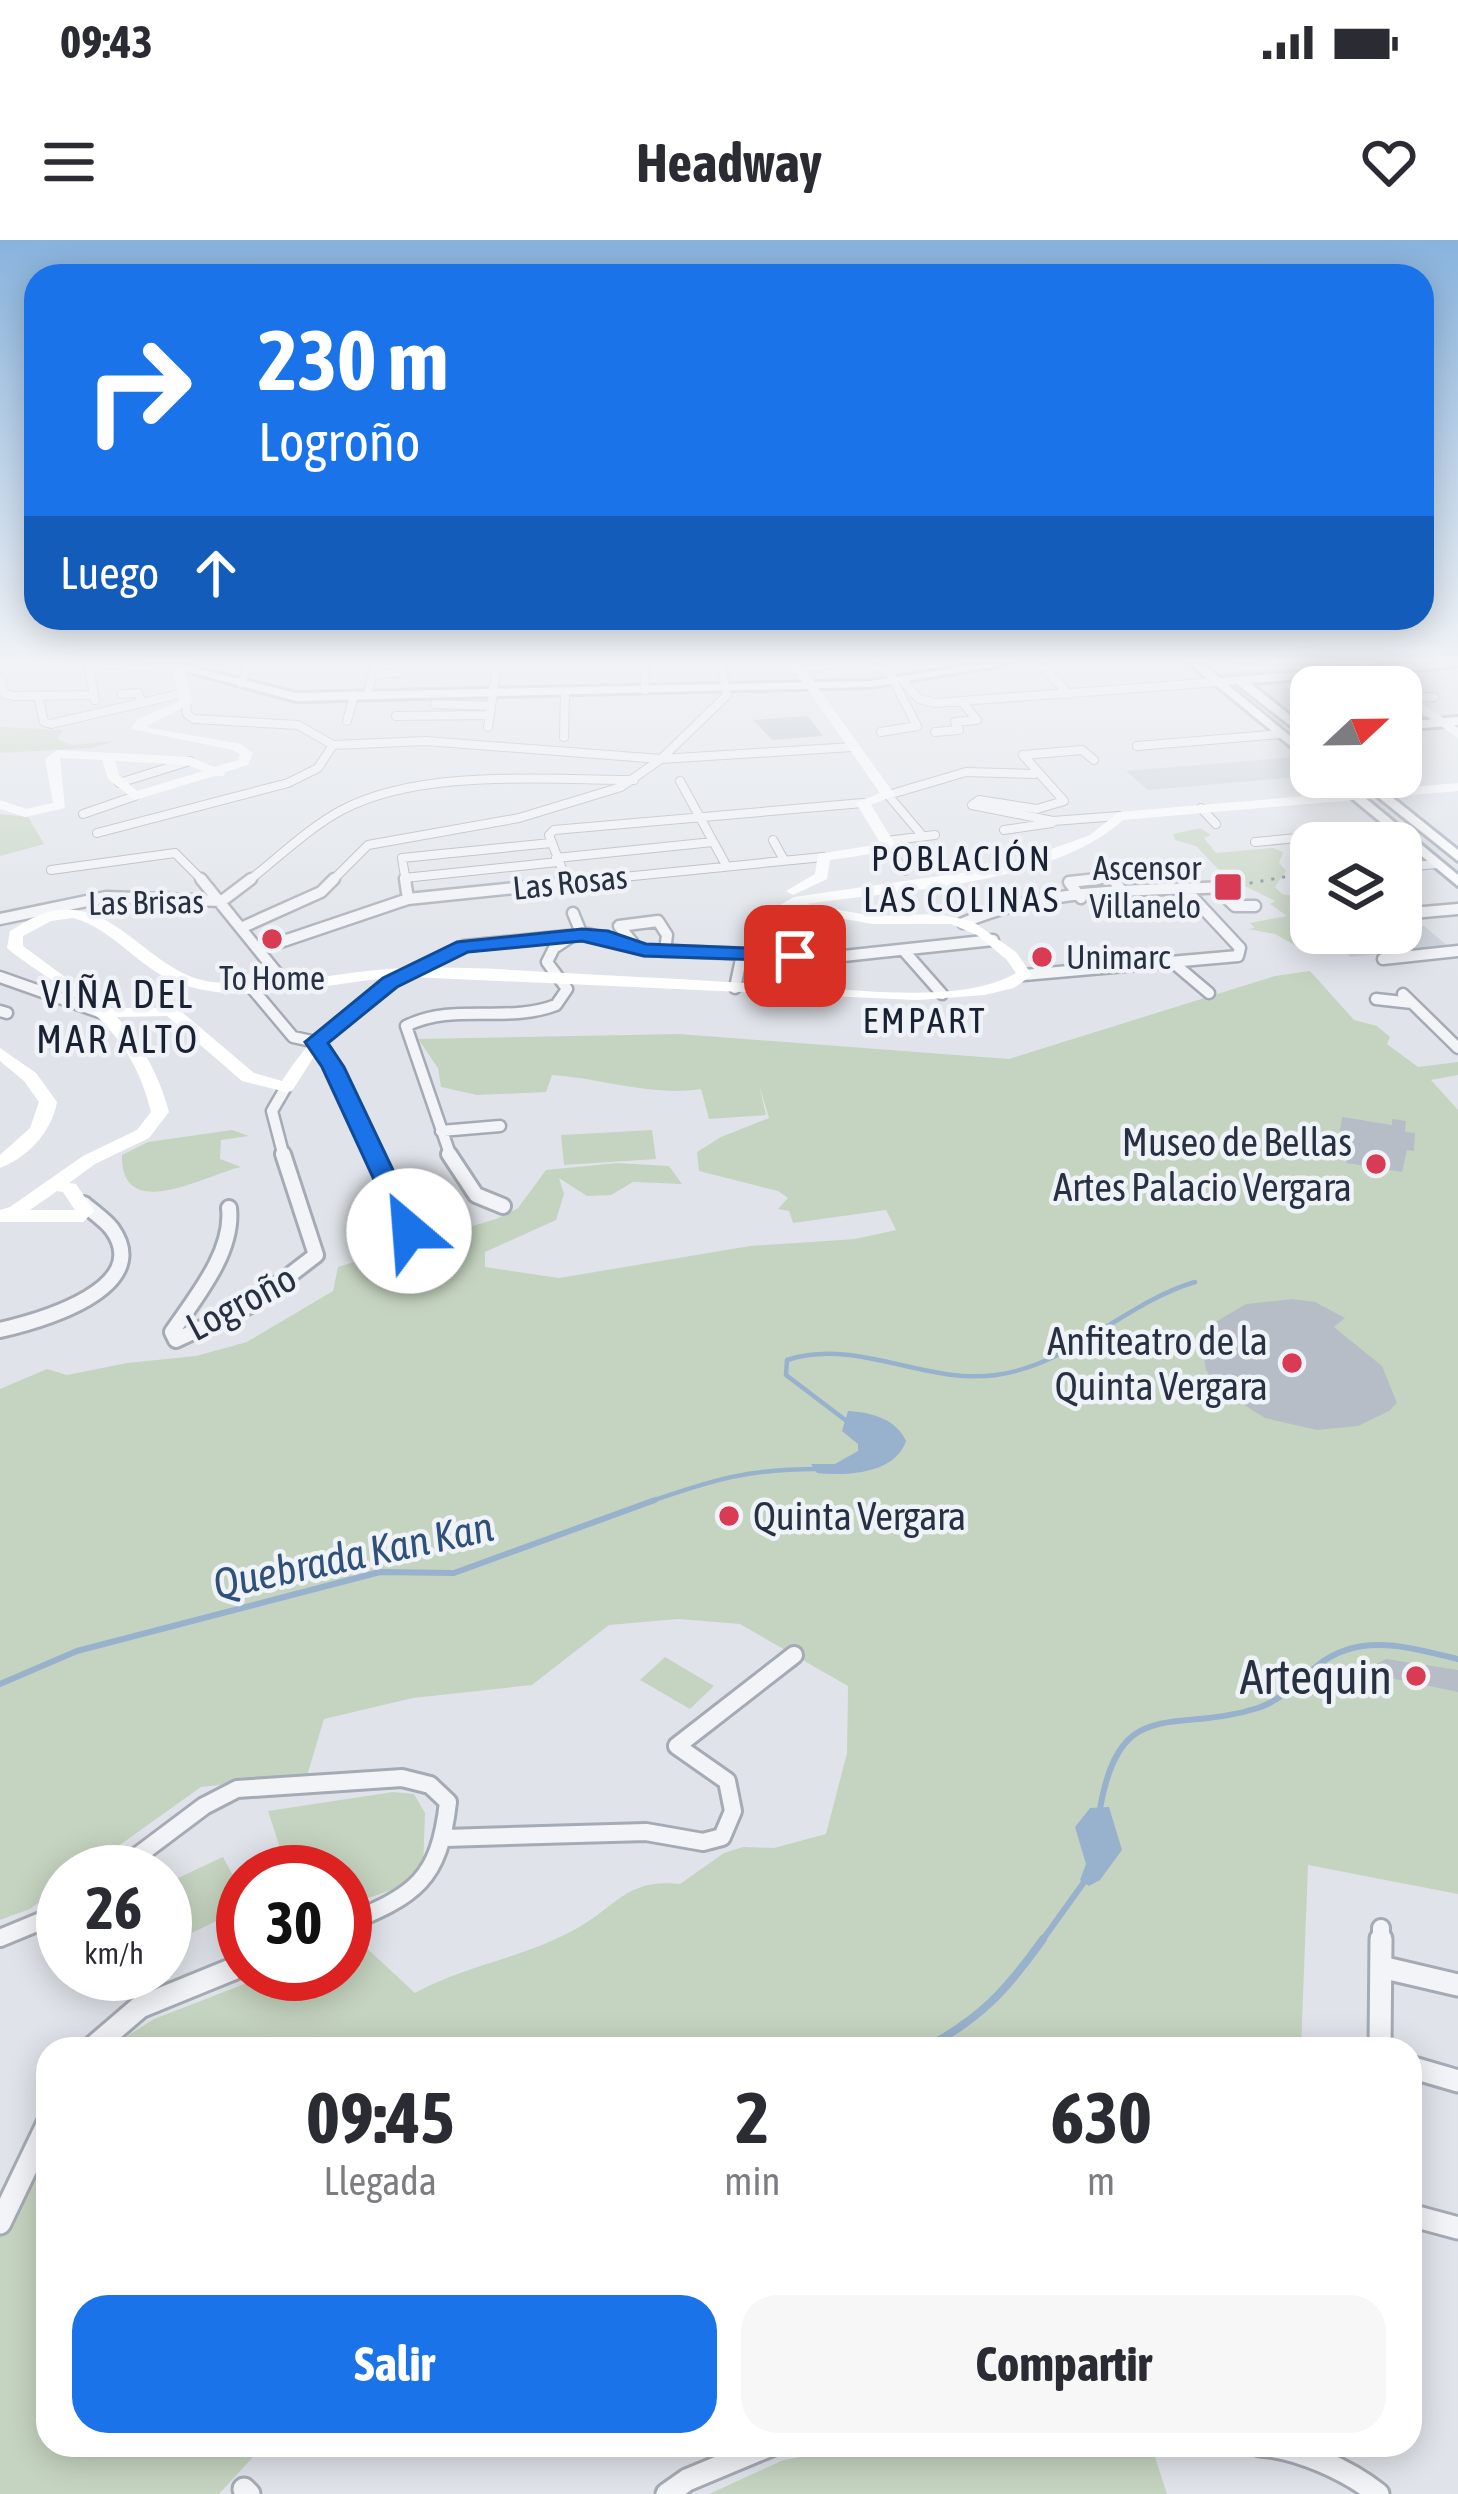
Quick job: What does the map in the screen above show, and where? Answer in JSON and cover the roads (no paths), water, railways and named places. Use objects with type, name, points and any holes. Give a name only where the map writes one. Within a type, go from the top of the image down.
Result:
[{"type":"street","points":[[0,804],[25,813],[60,805],[51,769]]},
{"type":"street","points":[[113,769],[119,783],[135,796]]},
{"type":"street","points":[[119,783],[164,769]]},
{"type":"street","points":[[212,769],[219,772]]},
{"type":"street","points":[[83,814],[226,769]]},
{"type":"street","points":[[97,833],[288,783],[316,769]]},
{"type":"street","points":[[243,927],[321,892],[368,845],[542,813],[651,769]]},
{"type":"street","points":[[868,769],[921,834]]},
{"type":"street","points":[[1031,769],[1064,801],[1051,808],[979,800],[972,804],[1053,821]]},
{"type":"street","points":[[567,883],[551,843],[549,832],[554,830],[863,803],[966,772],[1034,774]]},
{"type":"street","points":[[222,901],[343,809],[437,783],[634,780]]},
{"type":"street","points":[[680,782],[726,865]]},
{"type":"street","points":[[1422,790],[1458,787]]},
{"type":"street","points":[[1004,830],[1053,821],[1319,798]]},
{"type":"street","points":[[1358,798],[1387,822]]},
{"type":"street","points":[[1385,798],[1458,860]]},
{"type":"street","points":[[863,803],[905,871]]},
{"type":"street","points":[[320,804],[343,809]]},
{"type":"street","points":[[1202,808],[1216,824]]},
{"type":"street","points":[[787,905],[807,897],[1005,872],[1095,838],[1119,816]]},
{"type":"street","points":[[887,845],[935,835]]},
{"type":"street","points":[[1256,842],[1290,839]]},
{"type":"street","points":[[773,840],[784,860]]},
{"type":"street","points":[[404,878],[713,842]]},
{"type":"street","points":[[408,899],[402,858],[551,843]]},
{"type":"street","name":"Las Rosas","points":[[260,949],[408,899],[823,856],[887,845]]},
{"type":"street","points":[[51,870],[172,852],[222,901],[285,983]]},
{"type":"street","points":[[1422,852],[1458,882]]},
{"type":"street","points":[[823,856],[825,871],[816,881],[777,897],[787,905],[868,920],[929,916],[963,923],[993,940],[1021,966],[1024,975]]},
{"type":"street","points":[[1422,862],[1458,860]]},
{"type":"street","points":[[1081,898],[1069,882],[1112,878],[1124,894]]},
{"type":"street","points":[[963,923],[1002,907],[1185,889],[1222,887],[1235,906],[1255,906]]},
{"type":"street","points":[[30,1210],[66,1181],[143,1134],[160,1112],[143,1065],[110,1020],[78,988],[6,941],[39,920],[82,914],[108,922],[148,961],[199,985],[251,986],[411,972],[942,994],[1011,984],[1024,975],[1238,956],[1240,948],[1185,889]]},
{"type":"street","name":"Las Brisas","points":[[0,919],[106,897],[222,901]]},
{"type":"street","points":[[1422,912],[1458,908]]},
{"type":"street","points":[[573,913],[578,935]]},
{"type":"street","points":[[634,946],[619,926],[650,919],[665,931],[665,951]]},
{"type":"street","points":[[411,972],[464,946],[578,935],[665,951],[868,957],[993,940]]},
{"type":"street","points":[[503,1206],[476,1194],[441,1131],[406,1026],[440,1016],[544,1011],[564,998],[566,989],[549,969],[549,954],[578,935]]},
{"type":"street","points":[[1383,959],[1458,951]]},
{"type":"street","points":[[905,952],[942,994]]},
{"type":"street","points":[[735,988],[742,954]]},
{"type":"street","points":[[1170,960],[1209,993]]},
{"type":"street","name":"Logroño","points":[[229,1208],[232,1217],[220,1250],[172,1332],[176,1340],[232,1314],[301,1271],[316,1255],[272,1111],[316,1042],[376,993],[411,972]]},
{"type":"street","points":[[0,976],[110,1020],[134,1012],[171,1011],[248,1077],[286,1087]]},
{"type":"street","points":[[251,986],[293,1037],[316,1042],[333,1067],[409,1231]]},
{"type":"street","points":[[1376,999],[1407,998],[1458,1048]]},
{"type":"street","points":[[0,1053],[30,1077],[47,1102],[46,1118],[38,1132],[0,1162]]},
{"type":"street","points":[[441,1131],[500,1126]]},
{"type":"street","points":[[66,1181],[80,1211]]},
{"type":"street","points":[[0,1330],[74,1309],[108,1285],[120,1266],[122,1249],[114,1227],[80,1211],[30,1210],[4,1216]]},
{"type":"street","points":[[445,1838],[646,1832],[703,1842],[722,1837],[734,1811],[727,1781],[677,1746],[794,1655]]},
{"type":"street","points":[[152,1845],[220,1795],[237,1789],[419,1780],[448,1802],[445,1838],[426,1882],[416,1892],[372,1912]]},
{"type":"street","points":[[0,1938],[36,1923]]},
{"type":"street","points":[[1380,2037],[1381,1928]]},
{"type":"street","points":[[1381,1966],[1458,1985]]},
{"type":"street","points":[[99,2037],[139,2008],[216,1976]]},
{"type":"street","points":[[1422,2070],[1458,2080]]},
{"type":"street","points":[[0,2223],[36,2148]]},
{"type":"street","points":[[1422,2219],[1457,2231]]},
{"type":"street","points":[[668,2494],[687,2480],[742,2457]]},
{"type":"street","points":[[1304,2457],[1358,2478],[1378,2494]]},
{"type":"water","points":[[848,1411],[882,1418],[906,1441],[881,1466],[855,1473],[817,1473],[811,1464],[835,1464],[858,1451],[858,1444],[842,1431]]},
{"type":"water","points":[[1109,1807],[1122,1850],[1100,1880],[1089,1886],[1080,1880],[1086,1864],[1075,1827],[1090,1808]]},
{"type":"waterway","points":[[848,1422],[786,1375],[787,1360],[839,1354],[943,1374],[996,1375],[1049,1359],[1144,1304],[1195,1282]]},
{"type":"waterway","name":"Quebrada Kan Kan","points":[[655,1500],[730,1477],[817,1469]]},
{"type":"waterway","name":"Quebrada Kan Kan","points":[[0,1684],[77,1651],[380,1572],[454,1573],[655,1500]]},
{"type":"waterway","name":"Quebrada Kan Kan","points":[[646,1503],[655,1500]]},
{"type":"waterway","points":[[1100,1809],[1121,1748],[1136,1733],[1155,1725],[1267,1705],[1333,1655],[1350,1649],[1386,1645],[1458,1659]]},
{"type":"waterway","points":[[1041,1942],[1087,1878]]},
{"type":"waterway","points":[[943,2037],[991,2002],[1043,1939]]},
{"type":"railway","points":[[1228,887],[1290,876]]},
{"type":"place","name":"Ascensor Villanelo","points":[[1228,887]]},
{"type":"place","name":"To Home","points":[[272,939]]},
{"type":"place","name":"Unimarc","points":[[1042,957]]},
{"type":"place","name":"Museo de Bellas Artes Palacio Vergara","points":[[1376,1164]]},
{"type":"place","name":"Anfiteatro de la Quinta Vergara","points":[[1292,1363]]},
{"type":"place","name":"Quinta Vergara","points":[[729,1516]]},
{"type":"place","name":"Artequin","points":[[1416,1676]]},
{"type":"district","name":"POBLACIÓN LAS COLINAS","points":[[962,878]]},
{"type":"district","name":"VIÑA DEL MAR ALTO","points":[[118,1016]]},
{"type":"district","name":"EMPART","points":[[925,1020]]}]
